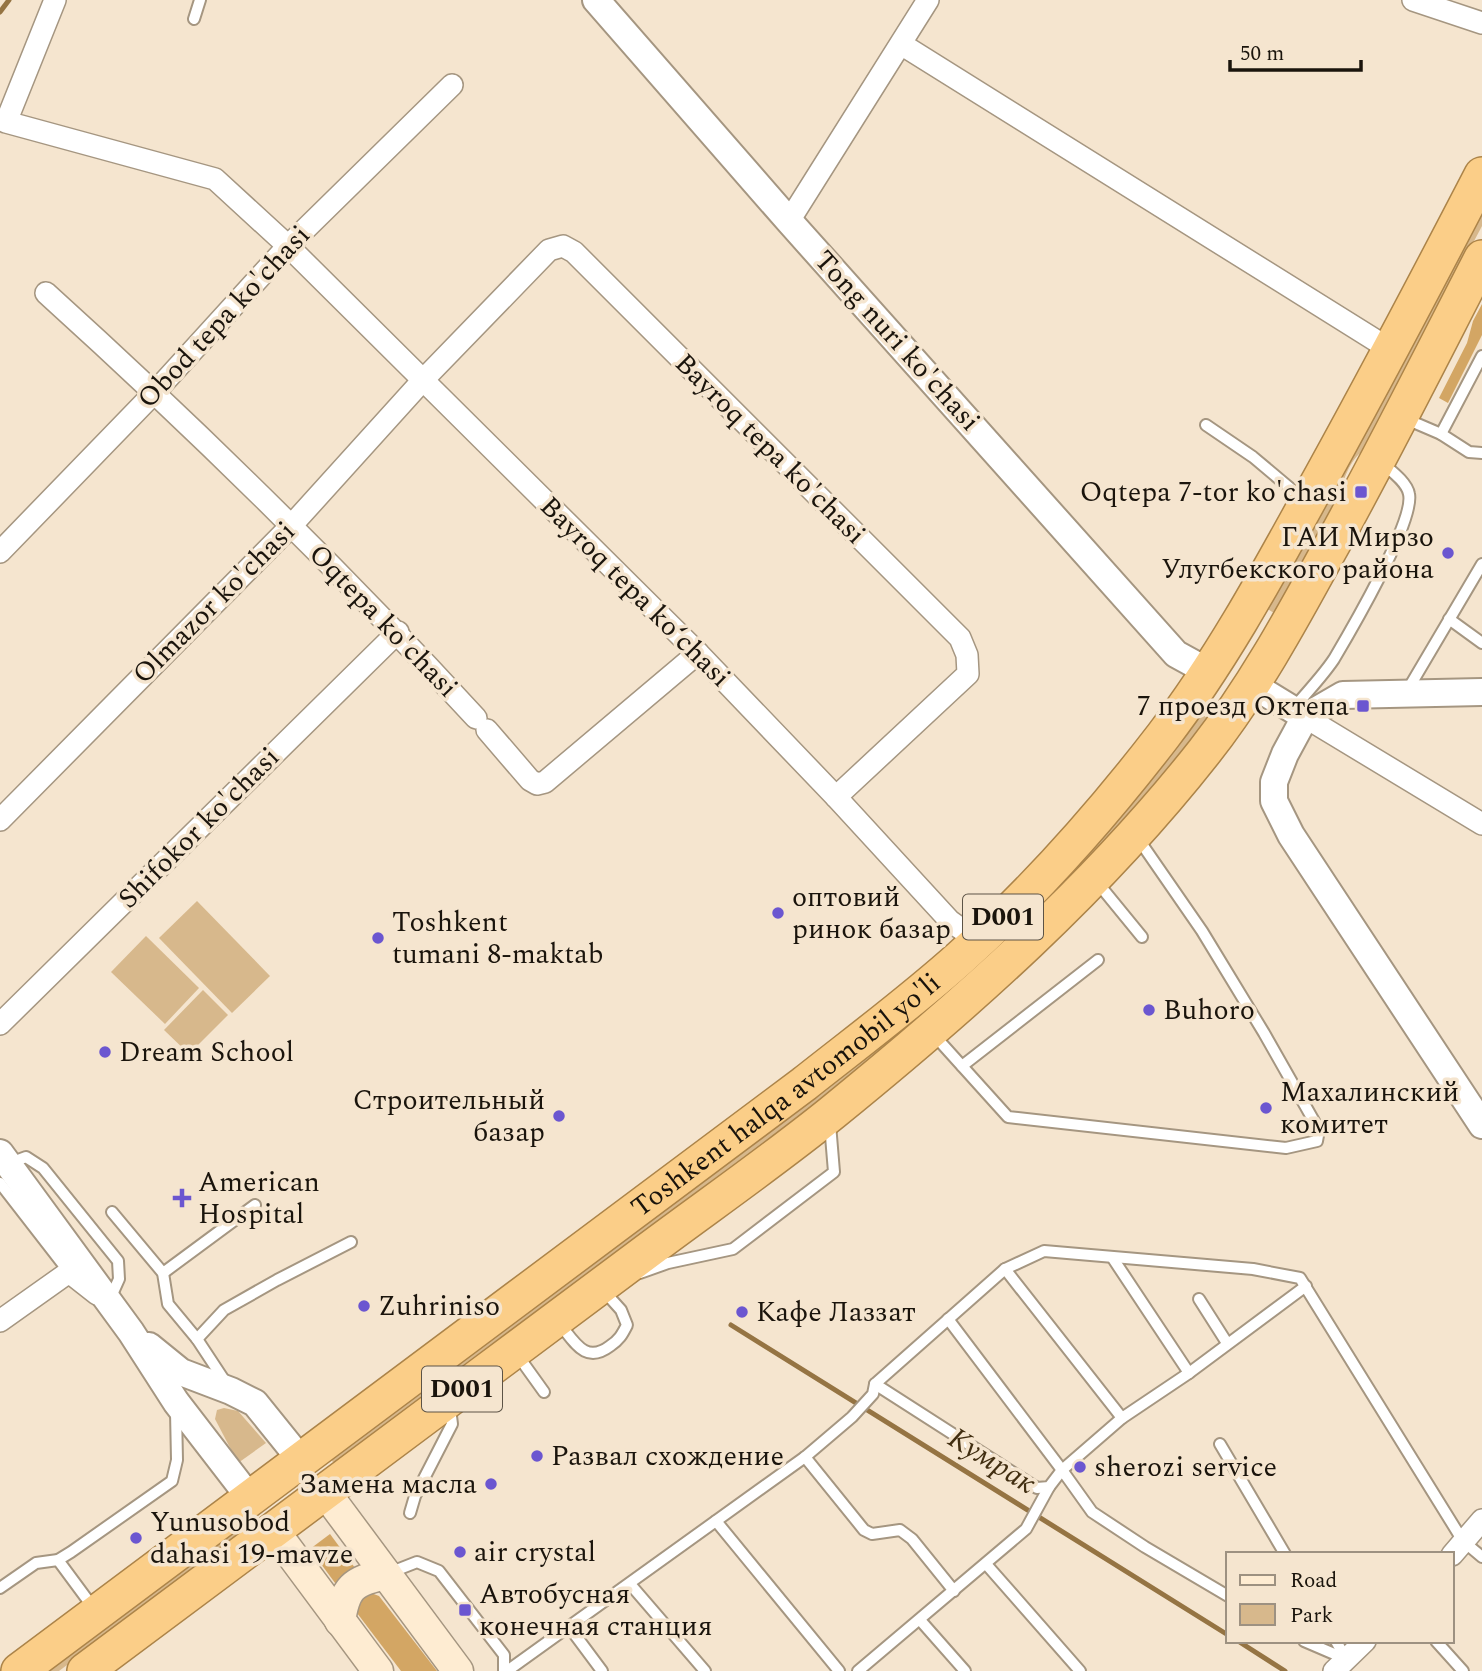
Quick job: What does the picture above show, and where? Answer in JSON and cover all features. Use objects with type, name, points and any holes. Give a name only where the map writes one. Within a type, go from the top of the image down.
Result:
[{"type":"highway","name":"Toshkent halqa avtomobil yo'li","points":[[19,1671],[804,1084],[911,1000],[1011,910],[1115,795],[1164,734],[1207,671],[1256,593],[1307,503],[1482,175]]},
{"type":"highway","name":"Toshkent halqa avtomobil yo'li","points":[[85,1671],[830,1115],[1026,946],[1134,833],[1204,752],[1251,684],[1310,586],[1482,258]]},
{"type":"highway","points":[[1207,671],[1251,684]]},
{"type":"highway","points":[[301,1460],[325,1492]]},
{"type":"highway","points":[[250,1499],[274,1531]]},
{"type":"main road","points":[[325,1492],[458,1671]]},
{"type":"main road","points":[[274,1531],[379,1671]]},
{"type":"main road","points":[[340,1621],[344,1597],[355,1586],[369,1578],[386,1574]]},
{"type":"street","points":[[3,129],[55,0]]},
{"type":"street","name":"Tong nuri ko'chasi","points":[[596,0],[789,221],[1176,654],[1207,671]]},
{"type":"street","points":[[789,221],[928,0]]},
{"type":"street","points":[[1413,0],[1482,23]]},
{"type":"street","points":[[901,44],[1391,350]]},
{"type":"street","name":"Obod tepa ko'chasi","points":[[0,552],[155,392],[288,246],[452,85]]},
{"type":"street","name":"Bayroq tepa koʻchasi","points":[[3,129],[215,179],[288,246],[698,653],[950,921],[978,940]]},
{"type":"street","name":"Bayroq tepa ko'chasi","points":[[423,380],[549,250],[562,246],[574,252],[960,638],[967,655],[968,674],[836,797]]},
{"type":"street","name":"Oqtepa ko'chasi","points":[[46,293],[155,392],[398,632],[530,780],[537,784],[545,782],[698,653]]},
{"type":"street","name":"Olmazor ko'chasi","points":[[0,820],[291,526],[423,380]]},
{"type":"street","name":"Shifokor ko'chasi","points":[[0,1024],[398,632]]},
{"type":"street","points":[[1251,684],[1482,824]]},
{"type":"street","points":[[1482,692],[1343,695],[1299,713],[1274,782],[1274,801],[1280,817],[1482,1125]]},
{"type":"street","points":[[3,1167],[109,1301],[176,1402],[250,1499]]},
{"type":"street","points":[[0,1321],[69,1272],[109,1301]]},
{"type":"street","points":[[131,1332],[181,1372],[255,1403],[301,1460]]},
{"type":"street","points":[[1458,1548],[1482,1520]]},
{"type":"street","points":[[1339,1657],[1362,1643]]},
{"type":"lane","points":[[194,19],[200,0]]},
{"type":"lane","points":[[1441,434],[1482,356]]},
{"type":"lane","points":[[1400,416],[1441,434],[1469,452],[1482,453]]},
{"type":"lane","points":[[1206,425],[1253,457],[1307,503]]},
{"type":"lane","points":[[1299,713],[1333,661],[1397,545],[1409,509],[1406,487],[1378,458]]},
{"type":"lane","points":[[1405,694],[1482,564]]},
{"type":"lane","points":[[1449,618],[1482,643]]},
{"type":"lane","points":[[930,1030],[1008,1117],[1286,1148],[1317,1141],[1319,1130],[1264,1033],[1202,932],[1134,833]]},
{"type":"lane","points":[[1093,876],[1142,937]]},
{"type":"lane","points":[[962,1066],[1098,960]]},
{"type":"lane","points":[[557,1320],[581,1349],[600,1354],[621,1338],[627,1325],[621,1310],[599,1287],[668,1263],[733,1249],[834,1172],[830,1115]]},
{"type":"lane","points":[[3,1167],[69,1272]]},
{"type":"lane","points":[[163,1273],[254,1205]]},
{"type":"lane","points":[[112,1212],[163,1273],[168,1304],[197,1339],[231,1391]]},
{"type":"lane","points":[[197,1339],[224,1310],[351,1242]]},
{"type":"lane","points":[[386,1574],[417,1562],[439,1571],[504,1655],[506,1671],[805,1457],[852,1417],[874,1389],[1005,1269],[1044,1251],[1253,1269],[1300,1278],[1458,1548],[1482,1557]]},
{"type":"lane","points":[[1112,1257],[1189,1373]]},
{"type":"lane","points":[[1005,1269],[1122,1418]]},
{"type":"lane","points":[[858,1671],[1026,1529],[1062,1469],[1122,1418],[1189,1373],[1306,1286]]},
{"type":"lane","points":[[1199,1299],[1227,1343]]},
{"type":"lane","points":[[948,1319],[1092,1512],[1226,1595]]},
{"type":"lane","points":[[514,1351],[544,1392]]},
{"type":"lane","points":[[874,1389],[1046,1492]]},
{"type":"lane","points":[[410,1513],[415,1496],[452,1424],[449,1398]]},
{"type":"lane","points":[[0,1588],[36,1563],[58,1560],[172,1481],[177,1460],[176,1402]]},
{"type":"lane","points":[[1220,1444],[1284,1552]]},
{"type":"lane","points":[[805,1457],[864,1530],[872,1534],[900,1530],[912,1539],[954,1591]]},
{"type":"lane","points":[[716,1521],[839,1671]]},
{"type":"lane","points":[[58,1560],[97,1612]]},
{"type":"lane","points":[[986,1564],[1080,1671]]},
{"type":"lane","points":[[630,1584],[705,1671]]},
{"type":"lane","points":[[920,1620],[965,1671]]},
{"type":"lane","points":[[569,1628],[602,1671]]},
{"type":"lane","points":[[1308,1643],[1339,1657]]},
{"type":"lane","points":[[1438,1643],[1463,1671]]},
{"type":"green space","points":[[1482,200],[1482,226],[1363,451],[1351,465],[1340,497],[1277,615],[1266,608],[1351,450],[1418,336]]},
{"type":"green space","points":[[1198,711],[1207,718],[1131,811],[1052,900],[1043,892]]},
{"type":"green space","points":[[197,901],[270,976],[232,1013],[159,938]]},
{"type":"green space","points":[[146,936],[199,988],[165,1024],[111,972]]},
{"type":"green space","points":[[1006,946],[844,1083],[335,1465],[328,1455],[918,1008]]},
{"type":"green space","points":[[203,990],[228,1015],[189,1054],[164,1030]]},
{"type":"green space","points":[[224,1408],[238,1411],[266,1443],[238,1463],[215,1419],[217,1410]]},
{"type":"green space","points":[[232,1525],[239,1535],[59,1671],[38,1671]]},
{"type":"shaded area","points":[[1482,304],[1482,335],[1448,403],[1439,398],[1467,343],[1473,321]]},
{"type":"shaded area","points":[[330,1534],[358,1572],[338,1587],[310,1549]]},
{"type":"shaded area","points":[[371,1593],[379,1596],[437,1671],[401,1671],[357,1613],[360,1600]]},
{"type":"waterway","points":[[0,12],[9,0]]},
{"type":"waterway","name":"Кумрак","points":[[731,1325],[1226,1634]]},
{"type":"waterway","name":"Кумрак","points":[[1241,1643],[1285,1671]]},
{"type":"place","name":"Oqtepa 7-tor ko'chasi","points":[[1361,492]]},
{"type":"place","name":"ГАИ Мирзо Улугбекского района","points":[[1448,553]]},
{"type":"place","name":"7 проезд Октепа","points":[[1363,706]]},
{"type":"place","name":"оптовий ринок базар","points":[[778,913]]},
{"type":"place","name":"Toshkent tumani 8-maktab","points":[[378,938]]},
{"type":"place","name":"Buhoro","points":[[1149,1010]]},
{"type":"place","name":"Dream School","points":[[105,1052]]},
{"type":"place","name":"Махалинский комитет","points":[[1266,1108]]},
{"type":"place","name":"Строительный базар","points":[[559,1116]]},
{"type":"place","name":"American Hospital","points":[[182,1198]]},
{"type":"place","name":"Zuhriniso","points":[[364,1306]]},
{"type":"place","name":"Кафе Лаззат","points":[[742,1312]]},
{"type":"place","name":"Развал схождение","points":[[537,1456]]},
{"type":"place","name":"sherozi service","points":[[1080,1467]]},
{"type":"place","name":"Замена масла","points":[[491,1484]]},
{"type":"place","name":"Yunusobod dahasi 19-mavze","points":[[136,1538]]},
{"type":"place","name":"air crystal","points":[[460,1552]]},
{"type":"place","name":"Автобусная конечная станция","points":[[465,1610]]}]
